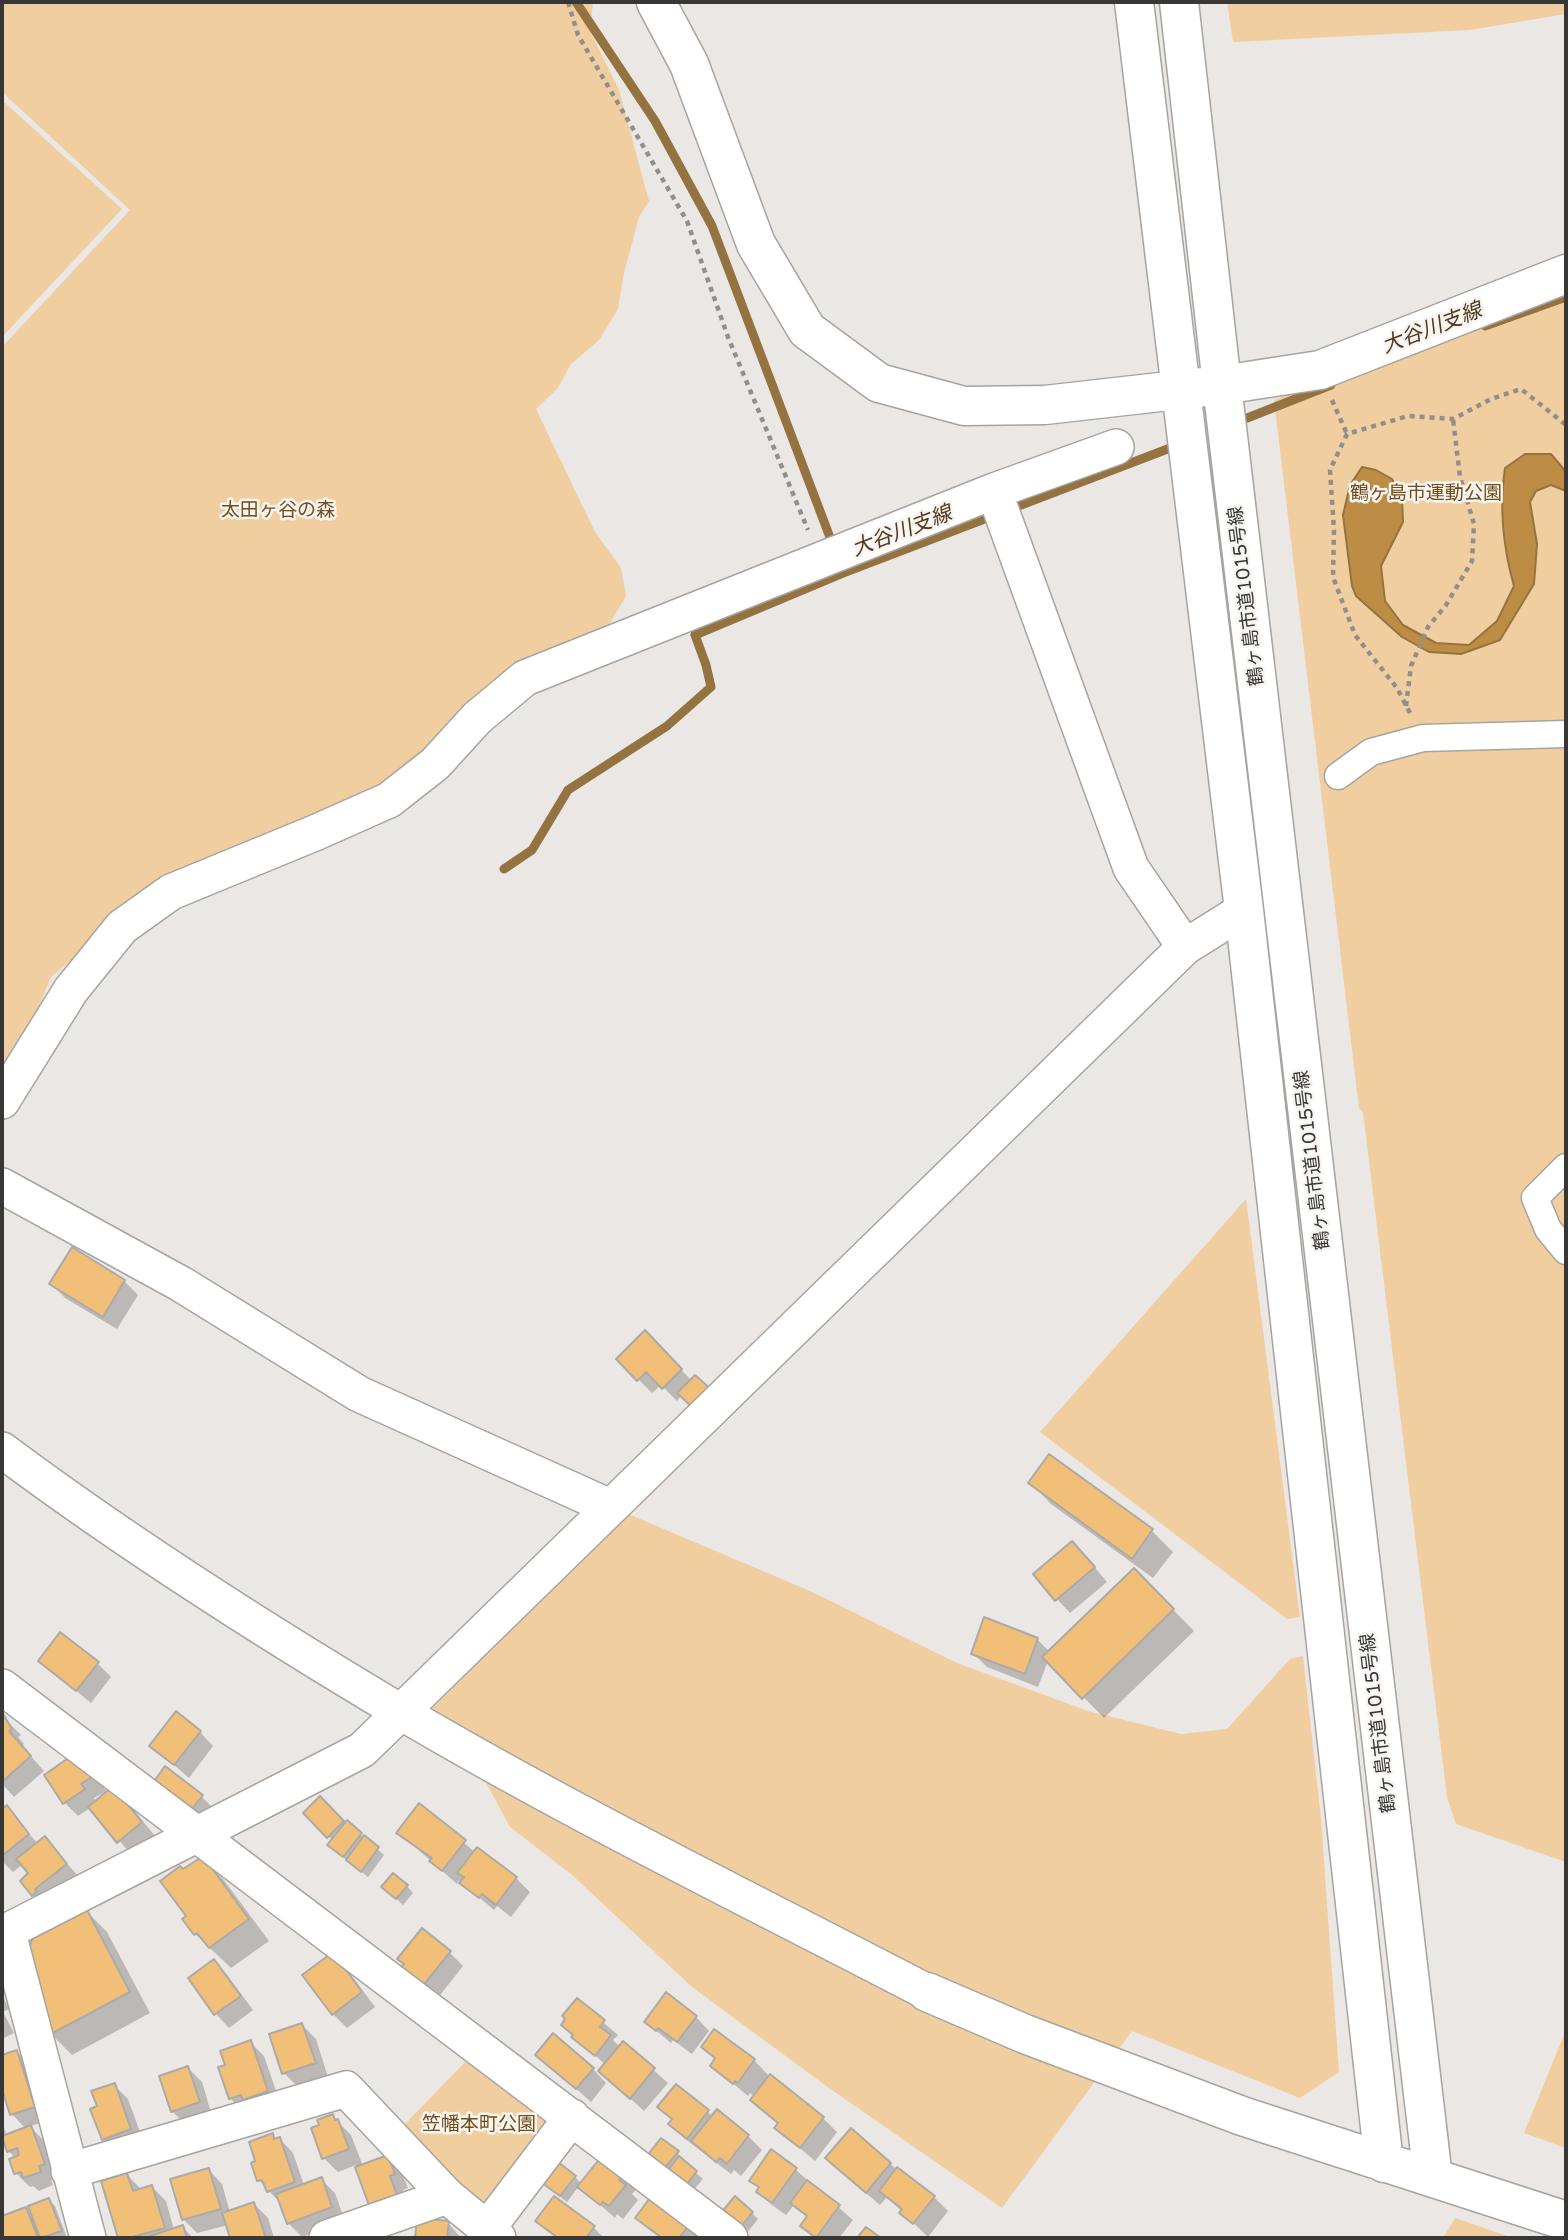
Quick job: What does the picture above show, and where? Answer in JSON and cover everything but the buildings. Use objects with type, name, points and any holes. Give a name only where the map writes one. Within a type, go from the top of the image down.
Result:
[{"type":"street","points":[[656,2],[689,64],[756,244],[807,330],[879,383],[964,406],[1045,404],[1222,385],[1320,370],[1566,274]]},
{"type":"street","name":"鶴ヶ島市道1015号線","points":[[1134,2],[1244,910],[1384,2163]]},
{"type":"street","name":"鶴ヶ島市道1015号線","points":[[1179,2],[1433,2178]]},
{"type":"street","points":[[2,1101],[71,990],[122,927],[171,891],[389,800],[435,764],[477,718],[524,678],[994,491],[1116,447]]},
{"type":"street","points":[[994,491],[1131,868],[1185,947]]},
{"type":"street","points":[[1338,776],[1371,752],[1423,738],[1566,734]]},
{"type":"street","points":[[88,2238],[5,1934],[362,1750],[1185,947],[1244,910]]},
{"type":"street","points":[[1566,1167],[1535,1198],[1548,1229],[1566,1251]]},
{"type":"street","points":[[2,1186],[181,1284],[359,1394],[610,1507]]},
{"type":"street","points":[[2,1450],[192,1582],[401,1712],[617,1832],[927,1992],[1026,2034],[1242,2116],[1566,2221]]},
{"type":"street","points":[[2,1687],[730,2238]]},
{"type":"street","points":[[69,2171],[346,2089],[447,2196],[493,2234],[572,2117]]},
{"type":"street","points":[[327,2238],[447,2196]]},
{"type":"path","points":[[568,2],[578,35],[687,221],[728,337],[821,560]]},
{"type":"path","points":[[1423,738],[1397,688],[1355,635],[1333,577],[1334,530],[1330,470],[1347,434],[1408,416],[1453,419],[1491,399],[1521,388],[1566,425]]},
{"type":"path","points":[[1406,706],[1411,666],[1428,627],[1446,605],[1472,561],[1474,524],[1460,477],[1453,419]]},
{"type":"green space","name":"太田ヶ谷の森","points":[[2,2],[593,2],[590,31],[619,90],[649,201],[639,217],[624,273],[618,309],[599,340],[571,364],[558,388],[536,409],[595,532],[621,568],[626,596],[609,625],[546,652],[431,759],[82,951],[51,977],[35,1016],[2,1077],[2,347],[130,210],[2,92]]},
{"type":"green space","points":[[1227,2],[1566,2],[1566,14],[1470,30],[1233,42]]},
{"type":"green space","points":[[2,100],[122,209],[2,337]]},
{"type":"green space","name":"鶴ヶ島市運動公園","points":[[1566,286],[1566,1862],[1456,1824],[1447,1797],[1363,1112],[1359,1108],[1274,400]]},
{"type":"green space","points":[[1246,1199],[1300,1617],[1287,1619],[1040,1432]]},
{"type":"green space","points":[[626,1513],[810,1591],[957,1663],[1088,1711],[1181,1734],[1227,1729],[1290,1659],[1303,1656],[1321,1819],[1339,2072],[1300,2098],[1132,2031],[1002,2208],[829,2088],[692,1987],[571,1874],[510,1827],[483,1777],[422,1719]]},
{"type":"green space","points":[[1566,2030],[1566,2148],[1524,2133]]},
{"type":"green space","name":"笠幡本町公園","points":[[474,2053],[559,2117],[480,2209],[402,2127]]},
{"type":"green space","points":[[1455,2218],[1513,2238],[1443,2238]]},
{"type":"shaded area","points":[[1525,454],[1551,454],[1566,472],[1566,491],[1551,485],[1536,491],[1530,502],[1537,544],[1534,584],[1500,640],[1461,654],[1429,652],[1402,637],[1356,596],[1352,586],[1343,515],[1350,485],[1362,467],[1376,470],[1392,479],[1402,498],[1403,522],[1381,566],[1385,601],[1403,625],[1436,643],[1469,645],[1497,621],[1514,586],[1503,527],[1503,483],[1505,468]]},
{"type":"waterway","name":"大谷川支線","points":[[576,2],[655,121],[712,226],[834,548]]},
{"type":"waterway","name":"大谷川支線","points":[[1485,326],[1566,297]]},
{"type":"waterway","name":"大谷川支線","points":[[1237,422],[1331,385]]},
{"type":"waterway","name":"大谷川支線","points":[[1008,510],[1178,445]]},
{"type":"waterway","name":"大谷川支線","points":[[839,561],[843,573],[995,515]]},
{"type":"waterway","points":[[504,869],[532,850],[568,790],[667,726],[711,687],[695,635],[843,573]]}]
